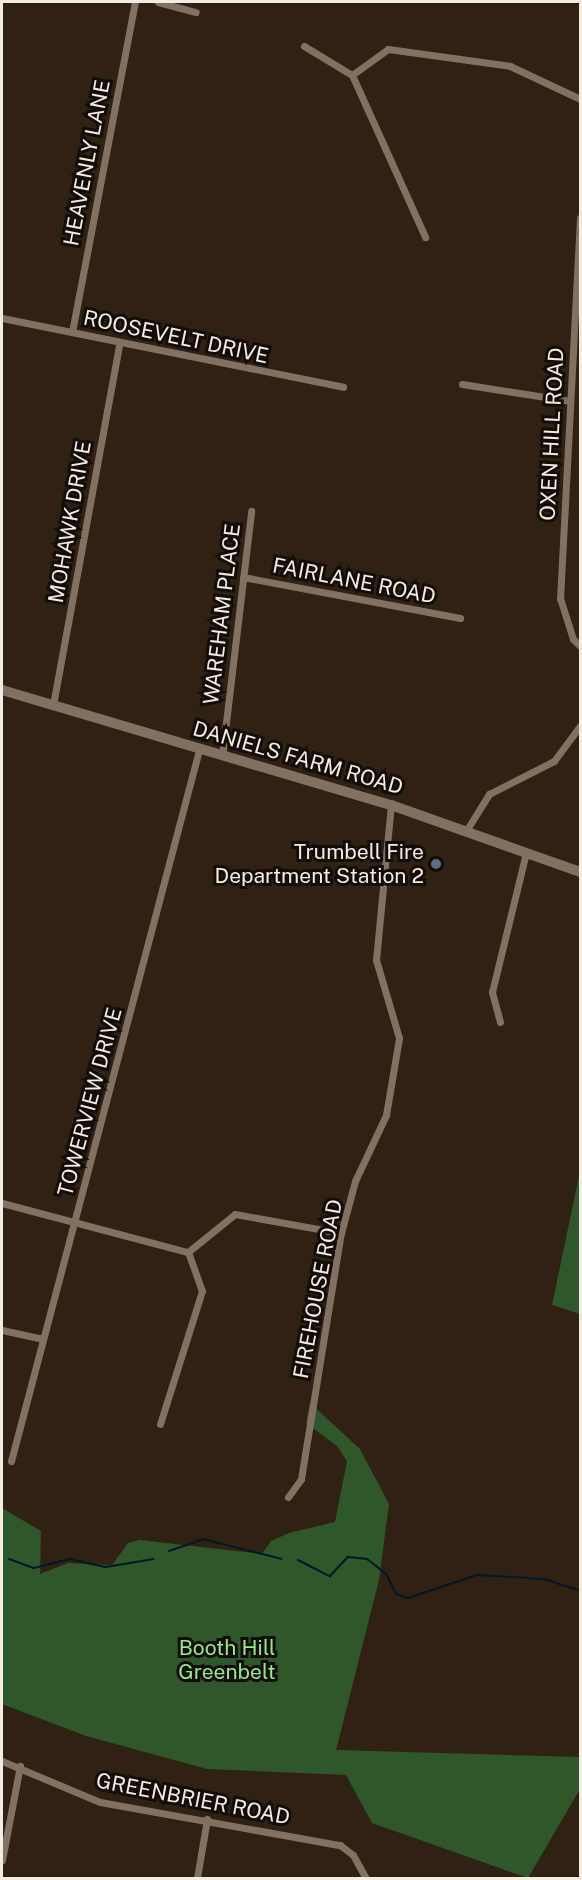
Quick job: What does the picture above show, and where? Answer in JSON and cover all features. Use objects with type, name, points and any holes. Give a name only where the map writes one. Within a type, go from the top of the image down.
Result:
[{"type":"main road","name":"DANIELS FARM ROAD","points":[[2,690],[391,805],[580,872]]},
{"type":"street","name":"HEAVENLY LANE","points":[[72,332],[135,2]]},
{"type":"street","points":[[158,2],[196,12]]},
{"type":"street","points":[[304,46],[352,75],[425,237]]},
{"type":"street","points":[[352,75],[388,49],[510,66],[580,99]]},
{"type":"street","name":"OXEN HILL ROAD","points":[[580,218],[560,598],[573,639],[580,646]]},
{"type":"street","name":"ROOSEVELT DRIVE","points":[[2,318],[72,332],[119,345],[343,387]]},
{"type":"street","name":"MOHAWK DRIVE","points":[[53,705],[119,345]]},
{"type":"street","points":[[462,384],[570,401]]},
{"type":"street","name":"WAREHAM PLACE","points":[[222,756],[251,511]]},
{"type":"street","name":"FAIRLANE ROAD","points":[[243,577],[460,618]]},
{"type":"street","points":[[466,831],[489,794],[554,761],[580,726]]},
{"type":"street","name":"TOWERVIEW DRIVE","points":[[11,1461],[199,750]]},
{"type":"street","name":"FIREHOUSE ROAD","points":[[288,1497],[301,1479],[341,1233],[355,1181],[386,1115],[399,1038],[376,960],[391,805]]},
{"type":"street","points":[[500,1022],[492,992],[526,853]]},
{"type":"street","points":[[2,1203],[188,1252]]},
{"type":"street","points":[[188,1252],[235,1214],[341,1233]]},
{"type":"street","points":[[160,1424],[202,1291],[188,1252]]},
{"type":"street","points":[[2,1330],[43,1340]]},
{"type":"street","name":"GREENBRIER ROAD","points":[[2,1761],[20,1766],[100,1802],[207,1819],[340,1845],[353,1855],[366,1878]]},
{"type":"street","points":[[2,1860],[20,1766]]},
{"type":"street","points":[[197,1878],[207,1819]]},
{"type":"green space","points":[[580,1171],[580,1314],[552,1305]]},
{"type":"green space","name":"Booth Hill Greenbelt","points":[[310,1403],[360,1449],[389,1504],[379,1580],[336,1750],[580,1757],[580,1789],[528,1878],[372,1823],[346,1775],[207,1769],[86,1736],[2,1704],[2,1508],[41,1531],[40,1574],[68,1563],[112,1565],[128,1543],[140,1540],[262,1554],[271,1541],[289,1533],[335,1522],[347,1461],[337,1446],[306,1423]]},
{"type":"waterway","points":[[169,1551],[203,1539],[282,1559]]},
{"type":"waterway","points":[[298,1560],[330,1576],[348,1557],[367,1559],[386,1574],[396,1594],[408,1598],[477,1575],[544,1579],[580,1591]]},
{"type":"waterway","points":[[9,1559],[34,1568],[70,1559],[106,1567],[153,1559]]},
{"type":"place","name":"Trumbell Fire Department Station 2","points":[[436,864]]}]
